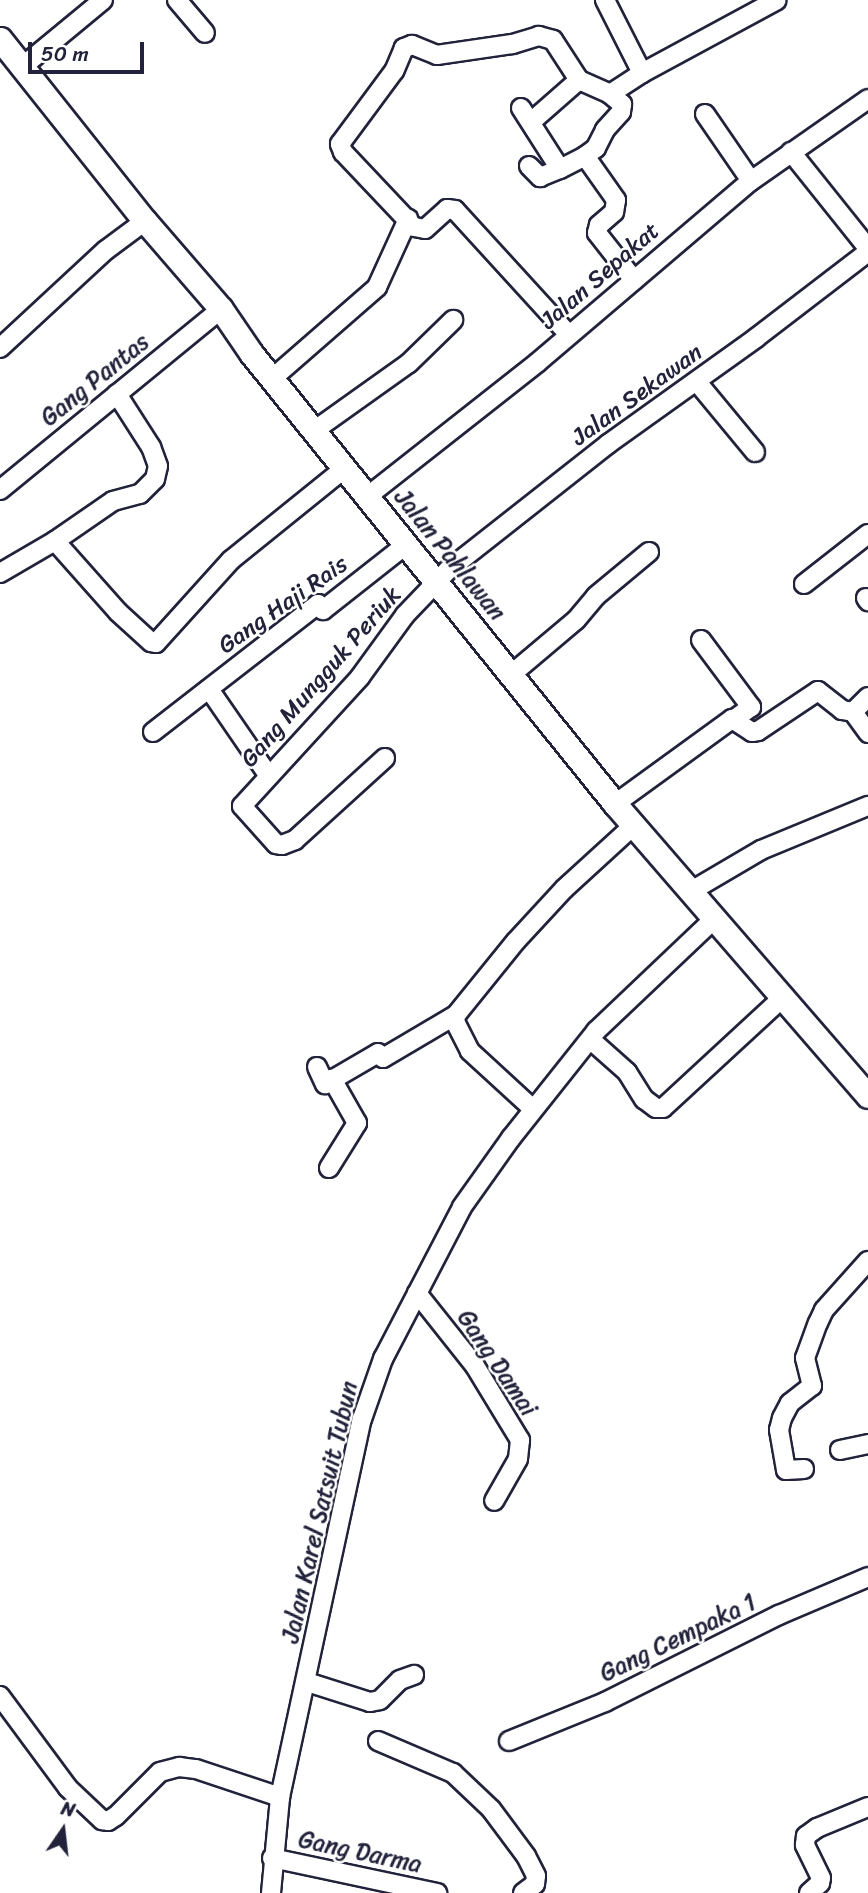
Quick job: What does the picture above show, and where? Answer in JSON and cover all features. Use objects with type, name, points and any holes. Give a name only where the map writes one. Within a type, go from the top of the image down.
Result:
[{"type":"main road","name":"Jalan Pahlawan","points":[[0,39],[145,221],[221,309],[251,352],[513,673],[615,804],[868,1096]]},
{"type":"street","points":[[22,67],[103,0]]},
{"type":"street","points":[[177,0],[205,33]]},
{"type":"street","points":[[605,0],[642,73]]},
{"type":"street","points":[[610,94],[642,73],[777,0]]},
{"type":"street","points":[[529,166],[540,177],[585,156],[596,148],[605,130],[621,112],[622,104],[610,94],[579,80],[559,46],[544,36],[447,54],[434,54],[412,45],[404,48],[394,71],[345,134],[340,145],[343,152],[414,227],[425,229],[447,209],[455,210],[569,335]]},
{"type":"street","points":[[560,169],[526,115],[579,80]]},
{"type":"street","name":"Jalan Sepakat","points":[[368,496],[569,335],[751,181],[868,99]]},
{"type":"street","points":[[705,114],[751,181]]},
{"type":"street","points":[[791,152],[868,250]]},
{"type":"street","points":[[585,156],[616,200],[614,212],[599,225],[597,233],[634,280]]},
{"type":"street","points":[[274,377],[377,287],[408,219]]},
{"type":"street","points":[[0,348],[106,250],[145,221]]},
{"type":"street","name":"Jalan Sekawan","points":[[438,582],[448,570],[608,444],[697,382],[868,250]]},
{"type":"street","name":"Gang Pantas","points":[[0,490],[221,309]]},
{"type":"street","points":[[315,430],[409,363],[453,320]]},
{"type":"street","points":[[697,382],[755,452]]},
{"type":"street","points":[[0,573],[55,541],[113,501],[140,495],[155,479],[158,466],[152,447],[117,394]]},
{"type":"street","points":[[55,541],[118,612],[151,642],[156,643],[231,560],[345,468]]},
{"type":"street","points":[[804,584],[868,534]]},
{"type":"street","name":"Gang Haji Rais","points":[[153,732],[318,604],[323,610],[407,544]]},
{"type":"street","points":[[513,673],[576,620],[596,596],[649,552]]},
{"type":"street","name":"Gang Mungguk Periuk","points":[[385,758],[295,840],[282,845],[275,844],[242,806],[360,677],[405,615],[438,582]]},
{"type":"street","points":[[615,804],[751,707],[701,640]]},
{"type":"street","points":[[209,689],[268,775]]},
{"type":"street","points":[[736,718],[752,732],[818,691],[842,710],[853,712],[868,733]]},
{"type":"street","points":[[853,712],[868,698]]},
{"type":"street","points":[[693,891],[761,850],[868,806]]},
{"type":"street","points":[[317,1067],[325,1084],[378,1053],[383,1058],[456,1015],[516,941],[564,889],[634,825]]},
{"type":"street","name":"Jalan Karel Satsuit Tubun","points":[[271,1893],[272,1858],[280,1797],[362,1419],[383,1359],[461,1207],[533,1109],[596,1031],[714,919]]},
{"type":"street","points":[[590,1040],[627,1072],[644,1099],[656,1108],[663,1108],[782,998]]},
{"type":"street","points":[[456,1015],[455,1022],[470,1051],[533,1109]]},
{"type":"street","points":[[329,1168],[357,1123],[332,1079]]},
{"type":"street","points":[[804,1469],[786,1470],[779,1430],[782,1418],[790,1403],[812,1387],[805,1358],[824,1310],[868,1261]]},
{"type":"street","name":"Gang Damai","points":[[417,1293],[475,1366],[520,1440],[522,1452],[494,1501]]},
{"type":"street","points":[[840,1450],[868,1444]]},
{"type":"street","name":"Gang Cempaka 1","points":[[509,1741],[605,1703],[779,1615],[868,1577]]},
{"type":"street","points":[[307,1682],[370,1702],[380,1700],[400,1680],[414,1675]]},
{"type":"street","points":[[0,1696],[68,1787],[102,1820],[108,1821],[116,1816],[160,1772],[179,1767],[195,1769],[280,1797]]},
{"type":"street","points":[[378,1741],[453,1773],[491,1809],[526,1856],[536,1876],[535,1884],[523,1893]]},
{"type":"street","points":[[809,1893],[820,1883],[821,1878],[805,1845],[806,1836],[817,1828],[868,1807]]},
{"type":"street","name":"Gang Darma","points":[[272,1858],[436,1893]]}]
